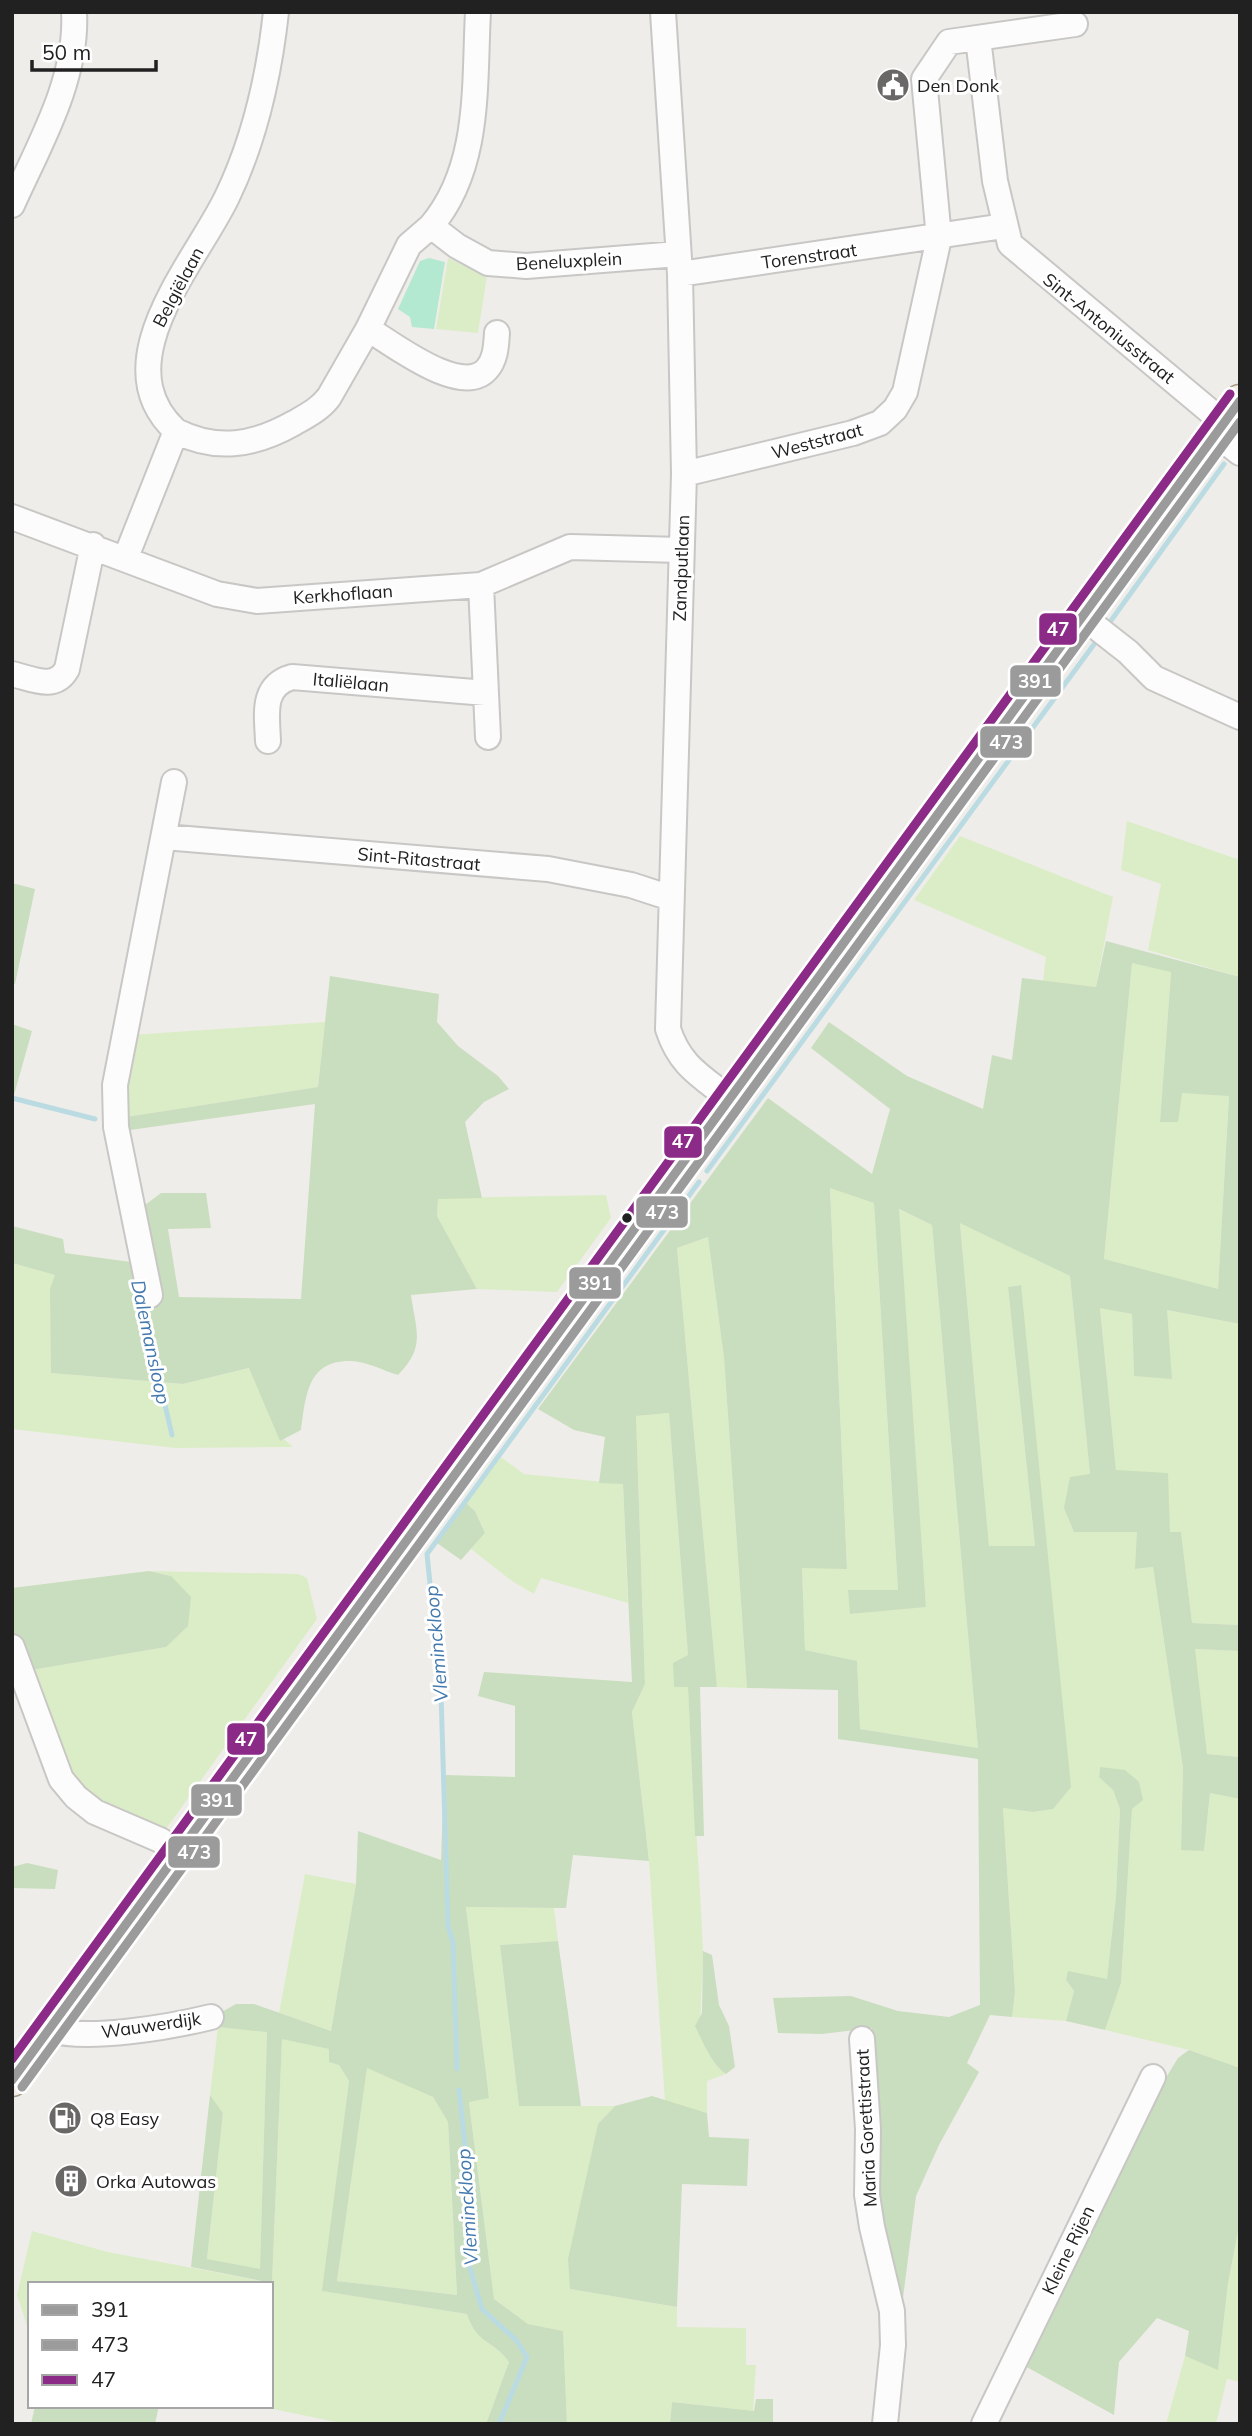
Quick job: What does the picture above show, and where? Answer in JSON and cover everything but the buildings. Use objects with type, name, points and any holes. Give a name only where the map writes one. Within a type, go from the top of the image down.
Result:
[{"type":"main road","points":[[12,2080],[1082,616],[1230,428]]},
{"type":"street","points":[[12,205],[68,72],[75,29],[74,12]]},
{"type":"street","name":"Belgiëlaan","points":[[176,430],[165,421],[151,393],[149,364],[154,329],[172,289],[227,196],[244,152],[262,100],[276,12]]},
{"type":"street","points":[[126,557],[176,430],[205,442],[232,445],[254,442],[289,426],[321,407],[330,397],[409,245],[431,226],[452,199],[472,132],[478,12]]},
{"type":"street","name":"Zandputlaan","points":[[663,12],[679,264],[684,474],[668,1028],[675,1051],[695,1072],[730,1099]]},
{"type":"street","points":[[1004,226],[939,238],[924,79],[949,42],[1075,24]]},
{"type":"street","name":"Sint-Antoniusstraat","points":[[978,38],[995,181],[1010,244],[1021,257],[1230,428]]},
{"type":"street","name":"Beneluxplein","points":[[431,226],[457,246],[488,263],[526,266],[679,264]]},
{"type":"street","name":"Torenstraat","points":[[679,264],[939,238]]},
{"type":"street","name":"Weststraat","points":[[684,474],[853,433],[880,423],[895,410],[905,392],[939,238]]},
{"type":"street","points":[[368,328],[434,369],[468,380],[480,376],[489,368],[498,333]]},
{"type":"street","name":"Kerkhoflaan","points":[[12,517],[126,557],[217,594],[242,600],[481,585],[570,547],[681,550]]},
{"type":"street","points":[[12,674],[50,683],[62,678],[67,668],[93,545]]},
{"type":"street","points":[[481,585],[488,737]]},
{"type":"street","points":[[1082,616],[1128,652],[1154,678],[1240,717]]},
{"type":"street","name":"Italiëlaan","points":[[268,741],[267,700],[271,689],[280,681],[292,677],[486,693]]},
{"type":"street","points":[[150,1295],[116,1127],[115,1084],[174,782]]},
{"type":"street","name":"Sint-Ritastraat","points":[[164,837],[548,869],[631,885],[671,898]]},
{"type":"street","points":[[12,1647],[61,1779],[76,1797],[95,1812],[160,1840],[178,1853]]},
{"type":"street","name":"Wauwerdijk","points":[[50,2030],[68,2035],[180,2025],[211,2017]]},
{"type":"street","name":"Maria Gorettistraat","points":[[862,2039],[868,2129],[867,2195],[892,2311],[893,2345],[885,2424]]},
{"type":"street","name":"Kleine Rijen","points":[[984,2424],[1153,2077]]},
{"type":"green space","points":[[429,258],[445,262],[434,329],[412,327],[410,317],[398,309],[420,261]]},
{"type":"green space","points":[[448,258],[487,276],[478,333],[436,329]]},
{"type":"green space","points":[[1127,821],[1240,860],[1240,977],[1148,950],[1161,884],[1121,870]]},
{"type":"green space","points":[[960,836],[1113,897],[1096,987],[1043,981],[1046,957],[914,900]]},
{"type":"green space","points":[[12,883],[35,889],[15,984],[12,983]]},
{"type":"green space","points":[[1106,941],[1240,977],[1240,1324],[1167,1310],[1172,1379],[1134,1376],[1132,1314],[1100,1308],[1116,1470],[1168,1473],[1170,1532],[1181,1532],[1192,1623],[1240,1625],[1240,1651],[1195,1649],[1207,1754],[1240,1757],[1240,1799],[1210,1793],[1204,1851],[1181,1850],[1183,1768],[1153,1567],[1135,1569],[1137,1532],[1074,1532],[1064,1508],[1070,1477],[1090,1474],[1070,1276],[960,1223],[989,1546],[1035,1546],[1008,1287],[1021,1285],[1071,1787],[1053,1809],[1033,1812],[1003,1808],[1015,1992],[1012,2017],[990,2015],[967,2063],[979,2072],[939,2145],[916,2196],[903,2298],[882,2233],[876,2182],[872,2028],[822,2034],[778,2033],[773,1998],[851,1996],[898,2011],[949,2017],[980,2005],[978,1759],[838,1739],[838,1690],[747,1688],[724,1358],[708,1237],[677,1248],[717,1687],[700,1687],[704,1836],[695,1836],[688,1687],[674,1687],[673,1663],[688,1655],[669,1413],[636,1416],[645,1684],[632,1712],[649,1861],[573,1855],[566,1908],[466,1907],[489,2098],[469,2102],[494,2299],[528,2324],[563,2331],[567,2424],[486,2424],[509,2362],[475,2331],[467,2314],[322,2291],[349,2081],[339,2065],[329,2062],[329,2049],[282,2039],[272,2282],[191,2267],[210,2095],[223,2113],[207,2259],[260,2269],[267,2032],[218,2027],[218,2014],[236,2004],[254,2004],[331,2031],[356,1884],[358,1831],[441,1860],[444,1775],[515,1777],[515,1706],[478,1696],[484,1672],[632,1682],[623,1484],[599,1483],[605,1437],[574,1430],[538,1409],[768,1098],[872,1174],[890,1109],[811,1048],[829,1022],[907,1076],[983,1109],[992,1055],[1012,1060],[1022,978],[1096,987]],"holes":[[[1132,963],[1171,972],[1160,1122],[1178,1122],[1182,1093],[1229,1096],[1218,1289],[1104,1259]],[[830,1188],[874,1203],[898,1590],[848,1590],[850,1614],[926,1607],[899,1209],[932,1225],[978,1748],[860,1729],[857,1661],[805,1650],[802,1568],[847,1569]],[[367,2068],[433,2097],[448,2122],[457,2295],[337,2281]]]},
{"type":"green space","points":[[1132,963],[1171,971],[1160,1122],[1181,1093],[1229,1095],[1218,1290],[1104,1259]]},
{"type":"green space","points":[[330,976],[439,994],[437,1022],[458,1046],[498,1076],[509,1089],[484,1102],[465,1122],[482,1198],[438,1199],[437,1216],[477,1289],[411,1295],[417,1338],[413,1356],[407,1365],[398,1375],[357,1361],[336,1362],[325,1367],[311,1382],[301,1430],[280,1441],[249,1368],[183,1384],[51,1373],[50,1289],[55,1275],[12,1263],[12,1226],[63,1239],[65,1253],[145,1264],[137,1211],[161,1193],[206,1193],[211,1228],[168,1229],[179,1297],[301,1299],[315,1104],[123,1131],[120,1118],[318,1087]]},
{"type":"green space","points":[[325,1022],[318,1087],[120,1118],[130,1035]]},
{"type":"green space","points":[[12,1024],[32,1031],[14,1095],[12,1095]]},
{"type":"green space","points":[[830,1187],[874,1203],[898,1590],[848,1590],[851,1614],[926,1606],[898,1209],[932,1225],[978,1748],[860,1729],[857,1661],[805,1650],[802,1568],[847,1568]]},
{"type":"green space","points":[[606,1195],[611,1218],[557,1292],[477,1289],[437,1216],[438,1198]]},
{"type":"green space","points":[[960,1222],[1070,1276],[1090,1474],[1074,1532],[1138,1532],[1136,1569],[1153,1567],[1183,1768],[1181,1849],[1204,1851],[1210,1793],[1240,1799],[1240,2068],[1189,2050],[1105,2030],[1121,1983],[1132,1809],[1100,1767],[1099,1776],[1113,1790],[1120,1809],[1116,1896],[1107,1980],[1066,1980],[1074,1991],[1066,2021],[1012,2017],[1015,1992],[1003,1808],[1033,1812],[1053,1809],[1020,1285],[1008,1287],[1035,1547],[989,1546]]},
{"type":"green space","points":[[708,1237],[724,1358],[747,1688],[717,1687],[677,1248]]},
{"type":"green space","points":[[12,1263],[55,1275],[51,1373],[183,1384],[250,1368],[280,1440],[284,1439],[293,1447],[175,1448],[12,1429]]},
{"type":"green space","points":[[1100,1307],[1132,1314],[1134,1376],[1167,1310],[1240,1324],[1240,1625],[1192,1623],[1181,1533],[1170,1532],[1116,1470]]},
{"type":"green space","points":[[669,1413],[688,1655],[674,1687],[688,1687],[703,1949],[701,2025],[705,2045],[726,2074],[707,2081],[707,2113],[665,2102],[649,1860],[632,1712],[645,1684],[636,1416]]},
{"type":"green space","points":[[498,1455],[524,1474],[623,1484],[628,1603],[541,1578],[534,1594],[512,1581],[471,1549],[485,1533],[475,1511],[465,1502]]},
{"type":"green space","points":[[465,1502],[475,1511],[485,1533],[461,1560],[437,1543]]},
{"type":"green space","points":[[149,1571],[298,1574],[307,1578],[317,1619],[163,1833],[97,1807],[66,1772],[32,1670],[166,1647],[171,1576]]},
{"type":"green space","points":[[149,1571],[171,1576],[191,1597],[188,1626],[166,1647],[32,1670],[12,1629],[12,1588]]},
{"type":"green space","points":[[1194,1649],[1240,1651],[1240,1757],[1207,1754]]},
{"type":"green space","points":[[1100,1767],[1125,1770],[1139,1782],[1143,1800],[1132,1809],[1121,1983],[1105,2030],[1066,2021],[1074,1991],[1066,1980],[1068,1971],[1107,1979],[1116,1896],[1120,1809],[1113,1790],[1099,1777]]},
{"type":"green space","points":[[27,1863],[58,1870],[55,1889],[12,1888],[12,1867]]},
{"type":"green space","points":[[305,1874],[356,1884],[331,2031],[279,2013]]},
{"type":"green space","points":[[466,1907],[554,1908],[558,1941],[500,1945],[519,2106],[615,2106],[598,2124],[570,2289],[677,2307],[677,2327],[746,2328],[746,2365],[756,2365],[753,2411],[672,2402],[670,2424],[567,2424],[563,2331],[528,2324],[494,2299],[469,2101],[489,2098]]},
{"type":"green space","points":[[558,1941],[581,2106],[519,2106],[500,1945]]},
{"type":"green space","points":[[703,1951],[712,1955],[719,2005],[729,2026],[735,2067],[726,2074],[712,2059],[695,2026],[702,2013]]},
{"type":"green space","points":[[218,2027],[267,2031],[260,2270],[207,2260],[223,2113],[210,2095]]},
{"type":"green space","points":[[282,2038],[329,2049],[349,2081],[323,2291],[467,2314],[475,2331],[509,2362],[486,2424],[346,2424],[268,2408],[273,2408],[272,2282]]},
{"type":"green space","points":[[1189,2050],[1240,2068],[1240,2221],[1228,2283],[1218,2370],[1185,2356],[1189,2331],[1157,2318],[1119,2362],[1114,2415],[1023,2365],[1153,2099],[1178,2058]]},
{"type":"green space","points":[[367,2067],[433,2097],[448,2122],[457,2295],[337,2281]]},
{"type":"green space","points":[[652,2096],[707,2113],[709,2137],[749,2139],[747,2186],[682,2184],[677,2307],[570,2289],[568,2259],[598,2124],[615,2106]]},
{"type":"green space","points":[[1240,2221],[1240,2382],[1227,2379],[1216,2424],[1166,2424],[1185,2356],[1218,2369],[1228,2283]]},
{"type":"green space","points":[[32,2231],[108,2252],[267,2282],[28,2282],[28,2329],[17,2295]]},
{"type":"green space","points":[[756,2399],[773,2399],[773,2424],[670,2424],[672,2402],[754,2411]]},
{"type":"green space","points":[[35,2408],[159,2408],[155,2424],[31,2424]]},
{"type":"waterway","name":"Vleminckloop","points":[[1110,622],[1224,464]]},
{"type":"waterway","name":"Vleminckloop","points":[[707,1171],[1095,643]]},
{"type":"waterway","name":"Dalemansloop","points":[[12,1098],[95,1119]]},
{"type":"waterway","name":"Vleminckloop","points":[[457,2069],[453,1942],[448,1926],[441,1693],[427,1554],[699,1182]]},
{"type":"waterway","name":"Dalemansloop","points":[[140,1298],[172,1435]]},
{"type":"waterway","name":"Vleminckloop","points":[[459,2090],[466,2154],[464,2183],[468,2198],[469,2265],[482,2309],[516,2340],[527,2357],[499,2424]]},
{"type":"transit line","name":"47","points":[[12,2059],[1230,394]]},
{"type":"transit line","name":"391","points":[[12,2080],[1240,401]]},
{"type":"transit line","name":"473","points":[[22,2087],[1240,422]]},
{"type":"place","name":"Den Donk","points":[[893,85]]},
{"type":"place","name":"Q8 Easy","points":[[65,2118]]},
{"type":"place","name":"Orka Autowas","points":[[71,2181]]}]
